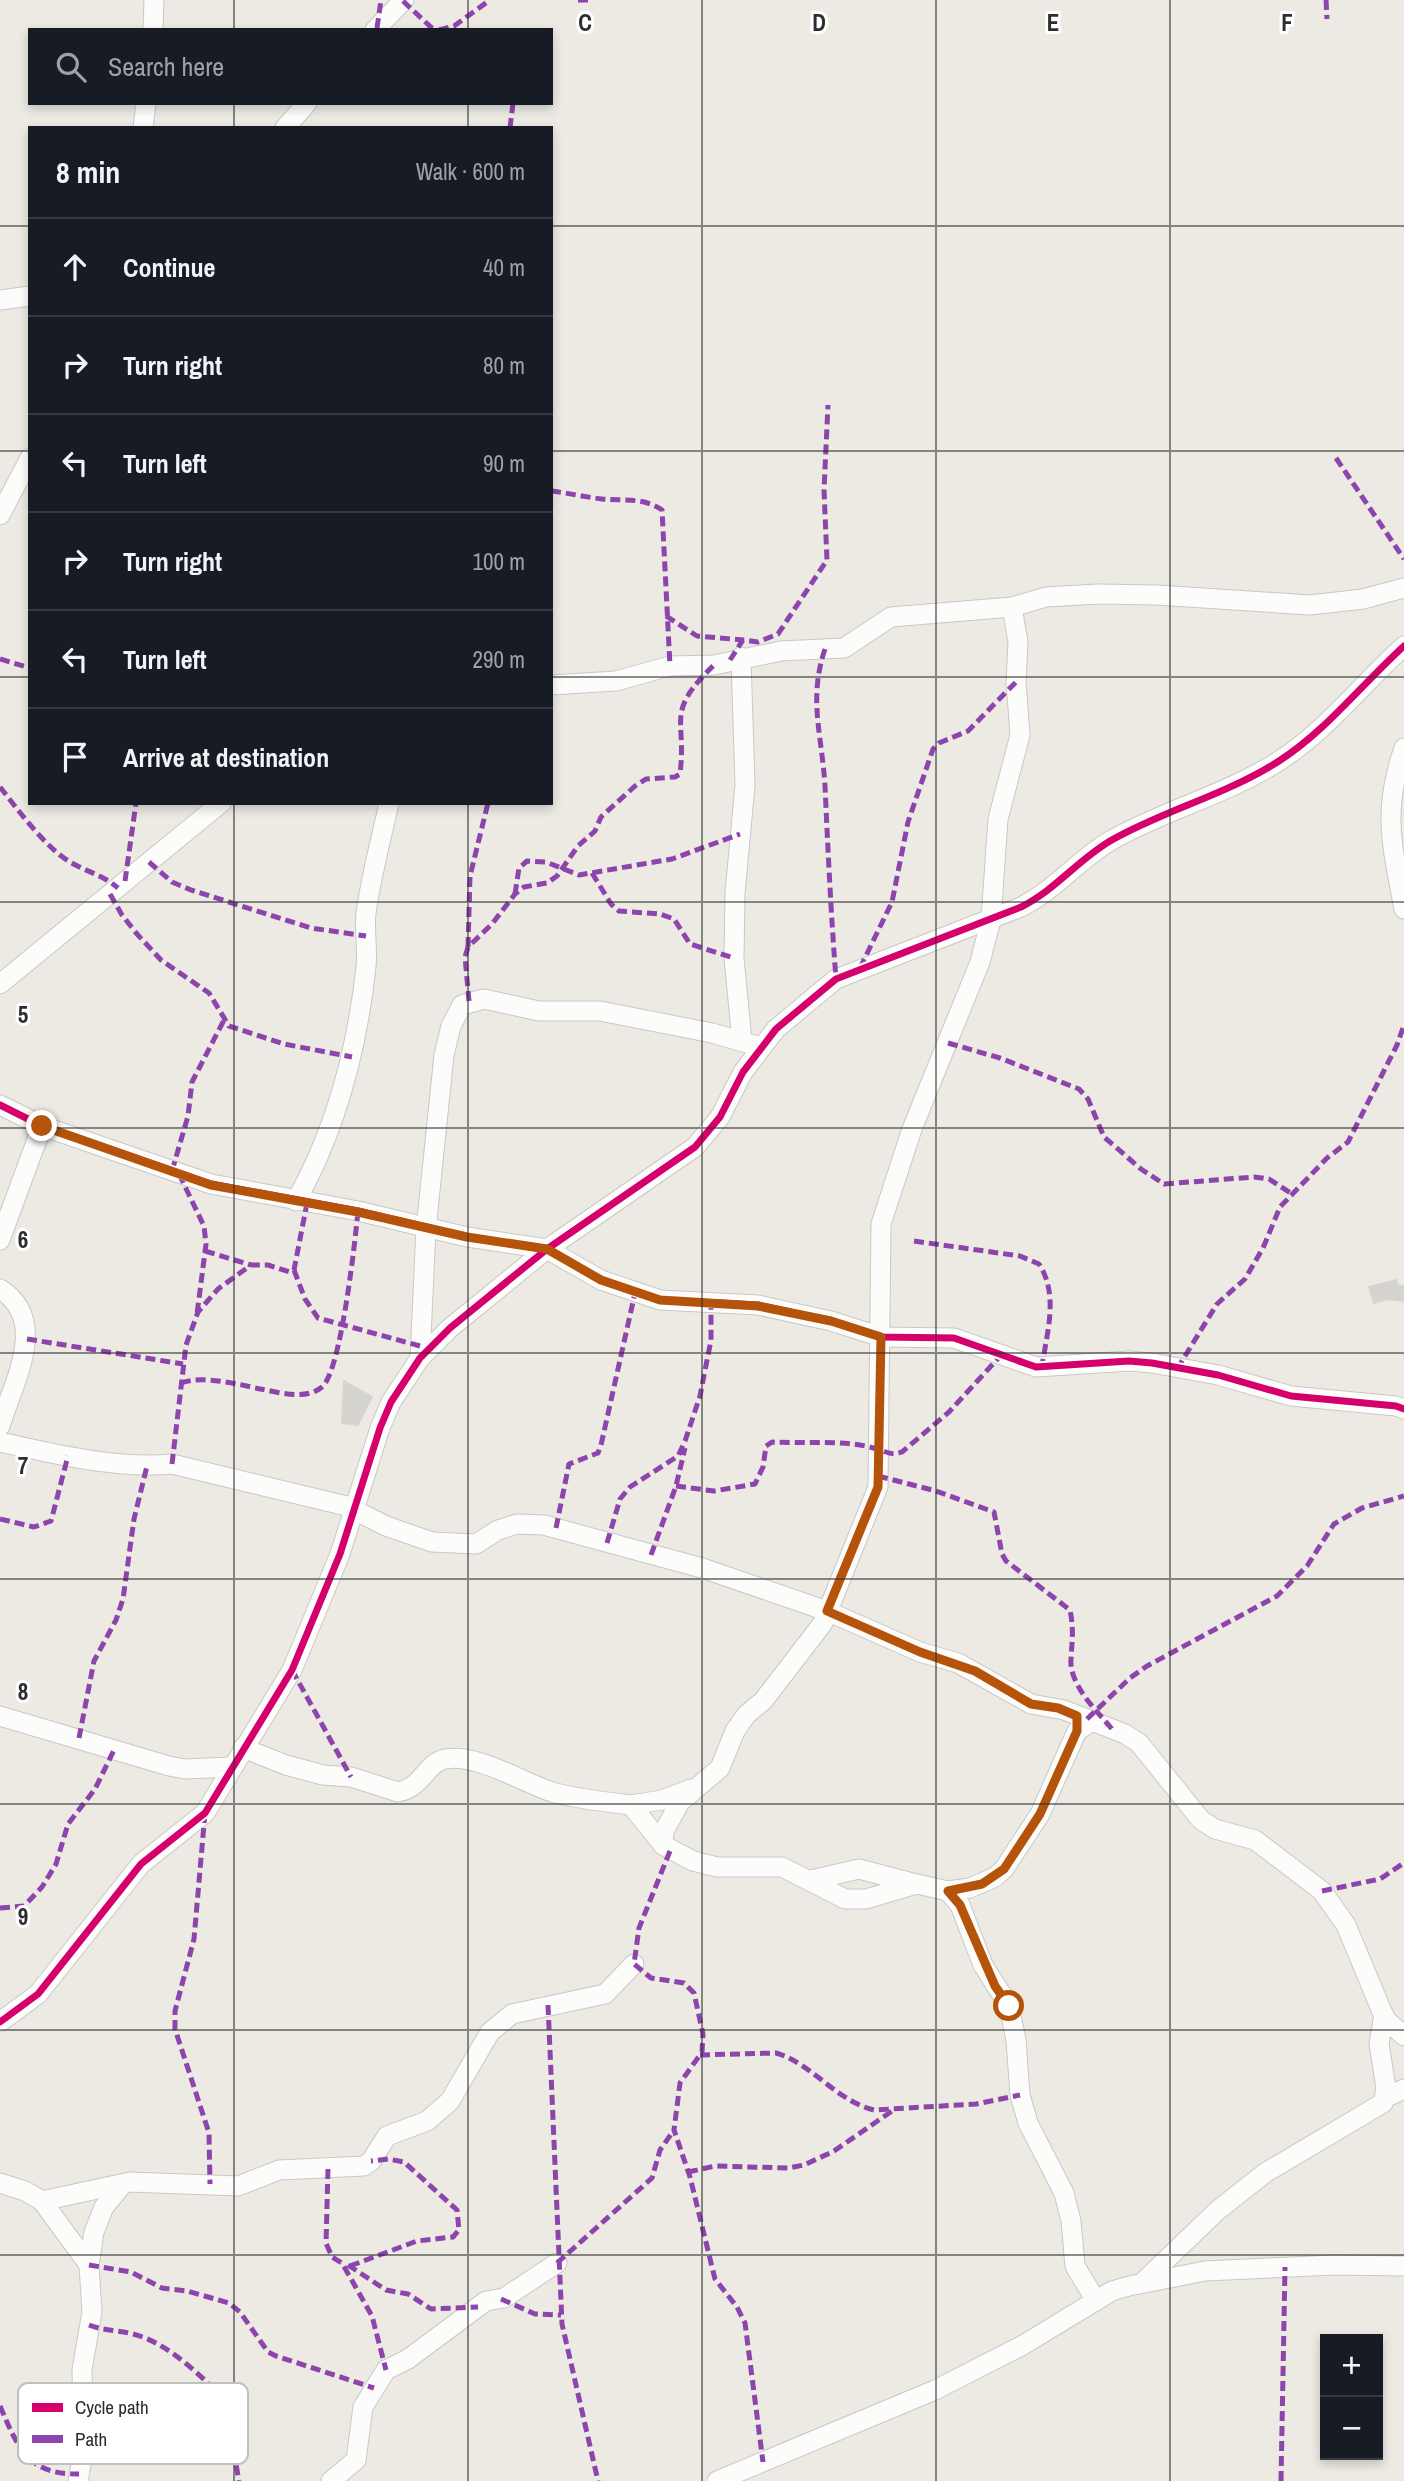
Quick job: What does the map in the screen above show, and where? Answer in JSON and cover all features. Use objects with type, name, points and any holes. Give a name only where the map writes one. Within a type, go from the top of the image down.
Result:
[{"type":"street","points":[[153,28],[155,0]]},
{"type":"street","points":[[377,28],[404,0]]},
{"type":"street","points":[[143,126],[146,105]]},
{"type":"street","points":[[287,126],[305,105]]},
{"type":"street","points":[[0,300],[28,296]]},
{"type":"street","points":[[0,515],[28,462]]},
{"type":"street","points":[[553,685],[616,681],[670,666],[714,665],[741,657],[781,651],[844,648],[898,615],[1012,607],[1046,597],[1098,594],[1310,605],[1363,599],[1404,589]]},
{"type":"street","points":[[663,1845],[664,1831],[673,1813],[693,1788],[720,1768],[735,1731],[799,1655],[822,1623],[878,1487],[881,1224],[912,1129],[980,962],[991,920],[998,819],[1020,735],[1016,682],[1018,642],[1012,607]]},
{"type":"street","points":[[0,2022],[38,1994],[141,1864],[205,1813],[243,1748],[276,1701],[292,1670],[340,1554],[391,1402],[420,1358],[450,1328],[547,1249],[665,1169],[706,1137],[743,1072],[761,1047],[776,1029],[836,979],[991,920],[1035,900],[1083,858],[1116,838],[1227,788],[1279,761],[1324,724],[1404,646]]},
{"type":"street","points":[[741,657],[745,785],[734,958],[742,1041]]},
{"type":"street","points":[[1404,748],[1394,778],[1390,811],[1390,842],[1404,909]]},
{"type":"street","points":[[0,984],[218,805]]},
{"type":"street","points":[[296,1201],[314,1169],[348,1076],[362,1005],[366,915],[389,805]]},
{"type":"street","points":[[420,1358],[426,1229],[444,1055],[457,1012],[469,1001],[484,999],[539,1011],[600,1011],[761,1047]]},
{"type":"street","points":[[0,1105],[42,1126],[211,1185],[358,1212],[426,1229],[547,1249],[601,1280],[660,1300],[758,1306],[831,1321],[881,1337],[954,1338],[1037,1367],[1129,1361],[1152,1363],[1218,1375],[1291,1396],[1404,1409]]},
{"type":"street","points":[[0,1240],[42,1126]]},
{"type":"street","points":[[0,1289],[13,1298],[25,1321],[27,1339],[0,1426]]},
{"type":"street","points":[[0,1441],[81,1458],[147,1466],[172,1464],[355,1509],[411,1536],[452,1545],[476,1544],[498,1530],[517,1524],[544,1525],[702,1568],[827,1611],[920,1652],[975,1671],[1031,1704],[1058,1708],[1082,1722],[1139,1743],[1181,1799],[1208,1826],[1255,1840],[1322,1891],[1346,1925],[1384,2015],[1404,2036]]},
{"type":"street","points":[[0,1716],[169,1766],[185,1769],[231,1767]]},
{"type":"street","points":[[811,1881],[859,1869],[948,1891],[982,1884],[1004,1869],[1040,1814],[1082,1722]]},
{"type":"street","points":[[243,1748],[286,1765],[323,1775],[351,1777],[398,1792],[421,1782],[438,1762],[458,1759],[491,1768],[554,1792],[631,1805],[662,1800],[693,1788]]},
{"type":"street","points":[[631,1805],[663,1845],[682,1856],[705,1864],[782,1867],[832,1895],[855,1900],[917,1884]]},
{"type":"street","points":[[948,1891],[960,1905],[989,1976],[1009,2006],[1016,2040],[1020,2095],[1028,2123],[1064,2193],[1071,2221],[1075,2266],[1096,2301]]},
{"type":"street","points":[[42,2201],[137,2182],[238,2186],[278,2170],[364,2166],[371,2161],[387,2136],[426,2122],[450,2101],[489,2032],[512,2014],[605,1994],[634,1964]]},
{"type":"street","points":[[1384,2015],[1379,2044],[1385,2098]]},
{"type":"street","points":[[1143,2282],[1219,2210],[1265,2173],[1376,2108],[1385,2098],[1404,2089]]},
{"type":"street","points":[[0,2183],[17,2187],[42,2201],[89,2265]]},
{"type":"street","points":[[82,2383],[92,2312],[89,2265],[94,2232],[104,2207],[122,2185]]},
{"type":"street","points":[[331,2481],[356,2460],[365,2402],[386,2370],[408,2359],[486,2301],[504,2298],[557,2263]]},
{"type":"street","points":[[717,2481],[935,2390],[1023,2345],[1112,2291],[1143,2282],[1205,2271],[1404,2266]]},
{"type":"building","points":[[1396,1280],[1397,1285],[1404,1286],[1404,1301],[1388,1299],[1374,1303],[1369,1287]]},
{"type":"building","points":[[344,1381],[372,1397],[358,1425],[342,1423]]},
{"type":"marked path","points":[[377,28],[381,0]]},
{"type":"marked path","points":[[446,28],[454,26],[490,0]]},
{"type":"marked path","points":[[578,0],[591,0]]},
{"type":"marked path","points":[[1326,0],[1327,19]]},
{"type":"marked path","points":[[403,1],[432,28]]},
{"type":"marked path","points":[[510,126],[513,105]]},
{"type":"marked path","points":[[730,660],[743,640],[758,642],[778,634],[827,560],[824,490],[828,405]]},
{"type":"marked path","points":[[1336,458],[1404,559]]},
{"type":"marked path","points":[[553,491],[602,499],[640,501],[662,510],[670,666]]},
{"type":"marked path","points":[[666,616],[697,636],[743,640]]},
{"type":"marked path","points":[[825,649],[817,684],[817,701],[825,786],[836,979]]},
{"type":"marked path","points":[[0,659],[28,667]]},
{"type":"marked path","points":[[469,1001],[465,957],[468,947],[492,924],[515,894],[524,887],[547,883],[557,876],[578,846],[595,831],[601,817],[635,786],[646,779],[675,777],[680,774],[683,706],[698,681],[714,665]]},
{"type":"marked path","points":[[860,968],[892,902],[908,822],[933,749],[939,743],[968,731],[1016,682]]},
{"type":"marked path","points":[[0,787],[51,848],[118,888]]},
{"type":"marked path","points":[[125,881],[136,805]]},
{"type":"marked path","points":[[468,947],[470,876],[488,805]]},
{"type":"marked path","points":[[515,894],[519,868],[527,861],[546,862],[579,875],[672,859],[740,834]]},
{"type":"marked path","points":[[149,862],[172,882],[191,890],[311,928],[366,936]]},
{"type":"marked path","points":[[592,873],[611,904],[619,911],[660,914],[674,919],[690,944],[734,958]]},
{"type":"marked path","points":[[110,894],[122,915],[161,960],[209,993],[229,1026],[284,1044],[352,1057]]},
{"type":"marked path","points":[[172,1171],[188,1116],[192,1082],[224,1020]]},
{"type":"marked path","points":[[1177,1369],[1217,1304],[1245,1279],[1263,1248],[1280,1207],[1327,1158],[1348,1142],[1397,1045],[1404,1025]]},
{"type":"marked path","points":[[948,1043],[1000,1058],[1079,1089],[1088,1099],[1104,1137],[1141,1169],[1164,1184],[1254,1177],[1269,1179],[1292,1194]]},
{"type":"marked path","points":[[179,1174],[204,1226],[206,1244],[197,1314]]},
{"type":"marked path","points":[[172,1464],[186,1345],[198,1312],[218,1289],[251,1265],[268,1265],[290,1272],[294,1270],[307,1203]]},
{"type":"marked path","points":[[181,1383],[220,1381],[300,1395],[322,1387],[329,1376],[341,1332],[358,1211]]},
{"type":"marked path","points":[[914,1241],[1020,1256],[1039,1264],[1049,1288],[1050,1301],[1049,1327],[1042,1366]]},
{"type":"marked path","points":[[205,1251],[251,1265]]},
{"type":"marked path","points":[[294,1270],[305,1299],[318,1318],[420,1346]]},
{"type":"marked path","points":[[556,1528],[569,1464],[598,1453],[601,1445],[635,1293]]},
{"type":"marked path","points":[[607,1543],[620,1499],[630,1487],[678,1456],[685,1441],[700,1396],[711,1340],[711,1301]]},
{"type":"marked path","points":[[27,1339],[183,1364]]},
{"type":"marked path","points":[[676,1486],[714,1491],[755,1484],[763,1467],[766,1446],[772,1442],[838,1443],[865,1446],[892,1454],[902,1452],[949,1412],[1003,1353]]},
{"type":"marked path","points":[[651,1555],[676,1486],[685,1448]]},
{"type":"marked path","points":[[0,1519],[34,1527],[51,1521],[68,1456]]},
{"type":"marked path","points":[[79,1738],[94,1661],[116,1620],[123,1599],[134,1519],[147,1466]]},
{"type":"marked path","points":[[878,1476],[936,1491],[994,1512],[1002,1554],[1006,1561],[1070,1610],[1074,1678],[1085,1697],[1112,1729]]},
{"type":"marked path","points":[[1087,1719],[1130,1678],[1147,1666],[1277,1596],[1307,1566],[1334,1524],[1362,1508],[1404,1496]]},
{"type":"marked path","points":[[292,1670],[351,1777]]},
{"type":"marked path","points":[[0,1908],[24,1906],[42,1887],[56,1864],[68,1824],[95,1789],[114,1750]]},
{"type":"marked path","points":[[205,1813],[194,1939],[175,2011],[175,2029],[209,2133],[210,2184]]},
{"type":"marked path","points":[[670,1851],[639,1928],[634,1964],[651,1978],[684,1983],[694,1993],[703,2034],[702,2052],[680,2083],[674,2130],[690,2177],[715,2279],[737,2307],[745,2323],[763,2462]]},
{"type":"marked path","points":[[1322,1891],[1380,1879],[1404,1863]]},
{"type":"marked path","points":[[548,2005],[562,2324],[598,2481]]},
{"type":"marked path","points":[[700,2055],[776,2053],[802,2065],[848,2099],[874,2110],[976,2104],[1020,2095]]},
{"type":"marked path","points":[[688,2172],[715,2166],[788,2168],[804,2165],[834,2151],[892,2111]]},
{"type":"marked path","points":[[557,2263],[652,2178],[660,2150],[674,2130]]},
{"type":"marked path","points":[[350,2266],[417,2241],[453,2237],[459,2230],[457,2210],[404,2162],[388,2159],[371,2161]]},
{"type":"marked path","points":[[328,2169],[326,2243],[332,2257],[342,2263],[372,2316],[386,2370]]},
{"type":"marked path","points":[[89,2265],[131,2272],[162,2288],[187,2291],[229,2303],[240,2312],[268,2352],[374,2388]]},
{"type":"marked path","points":[[348,2265],[386,2290],[408,2294],[431,2309],[478,2307]]},
{"type":"marked path","points":[[1281,2481],[1285,2267]]},
{"type":"marked path","points":[[501,2299],[535,2314],[561,2315]]},
{"type":"marked path","points":[[89,2325],[133,2334],[155,2343],[186,2363],[208,2383]]},
{"type":"marked path","points":[[0,2406],[18,2444]]},
{"type":"marked path","points":[[36,2464],[48,2470],[79,2474]]},
{"type":"marked path","points":[[236,2464],[239,2481]]},
{"type":"cycle path","points":[[0,2022],[38,1994],[141,1864],[205,1813],[292,1670],[340,1554],[380,1428],[391,1402],[420,1358],[450,1328],[547,1249],[695,1147],[720,1117],[743,1072],[776,1029],[836,979],[1021,907],[1045,892],[1110,841],[1259,773],[1313,736],[1404,646]]},
{"type":"cycle path","points":[[0,1105],[42,1126],[211,1184],[358,1211],[467,1237],[547,1249],[601,1280],[660,1300],[758,1305],[831,1321],[881,1337],[954,1338],[1036,1367],[1129,1361],[1152,1363],[1218,1375],[1291,1396],[1404,1409]]},
{"type":"route","points":[[42,1126],[211,1185],[358,1212],[467,1237],[547,1249],[601,1280],[660,1300],[711,1301],[758,1306],[796,1316],[831,1321],[881,1337],[878,1487],[827,1611],[920,1652],[958,1663],[1031,1704],[1058,1708],[1077,1716],[1077,1731],[1040,1814],[1004,1869],[982,1884],[948,1891],[960,1905],[984,1965],[1009,2006]]}]
